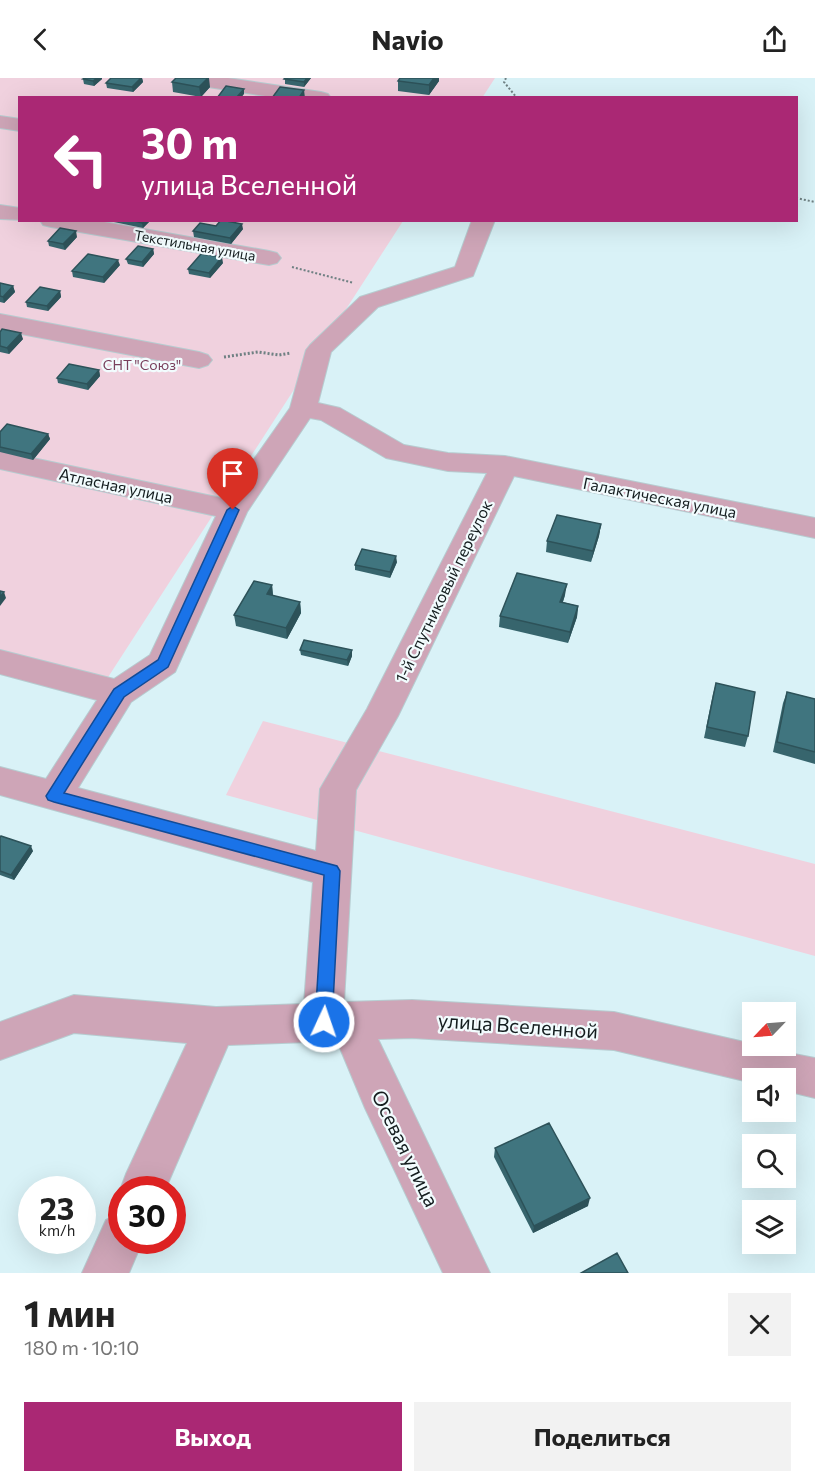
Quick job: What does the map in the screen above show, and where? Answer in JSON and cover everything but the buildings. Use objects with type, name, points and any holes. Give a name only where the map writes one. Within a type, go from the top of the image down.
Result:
[{"type":"street","points":[[189,78],[308,96]]},
{"type":"street","points":[[0,122],[18,125]]},
{"type":"street","points":[[0,212],[18,215]]},
{"type":"street","name":"Текстильная улица","points":[[62,222],[269,258]]},
{"type":"street","points":[[54,796],[119,693],[163,663],[233,510],[303,408],[319,350],[369,302],[465,271],[483,222]]},
{"type":"street","points":[[0,322],[199,360]]},
{"type":"street","name":"Галактическая улица","points":[[303,408],[330,414],[396,452],[448,462],[505,465],[815,528]]},
{"type":"street","name":"Атласная улица","points":[[0,460],[233,510]]},
{"type":"street","name":"1-й Спутниковый переулок","points":[[336,1021],[332,871],[338,789],[381,716],[505,465]]},
{"type":"street","points":[[0,662],[119,693]]},
{"type":"street","points":[[0,781],[332,871]]},
{"type":"street","name":"улица Вселенной","points":[[0,1041],[74,1014],[216,1026],[412,1019],[614,1031],[815,1078]]},
{"type":"street","name":"Осевая улица","points":[[336,1021],[380,1093],[467,1273]]},
{"type":"street","points":[[148,1176],[216,1026]]},
{"type":"street","points":[[105,1273],[114,1254]]},
{"type":"path","points":[[506,78],[504,82],[515,96]]},
{"type":"path","points":[[798,198],[815,202]]},
{"type":"path","points":[[269,258],[303,271],[399,292]]},
{"type":"path","points":[[199,360],[258,352],[279,355],[319,350]]},
{"type":"green space","name":"СНТ \"Союз\"","points":[[0,78],[495,78],[483,96],[18,96],[18,222],[402,222],[103,685],[0,658]]},
{"type":"green space","points":[[263,721],[815,864],[815,956],[226,795]]},
{"type":"route","points":[[233,510],[163,663],[119,693],[54,796],[332,871],[324,1022]]}]
